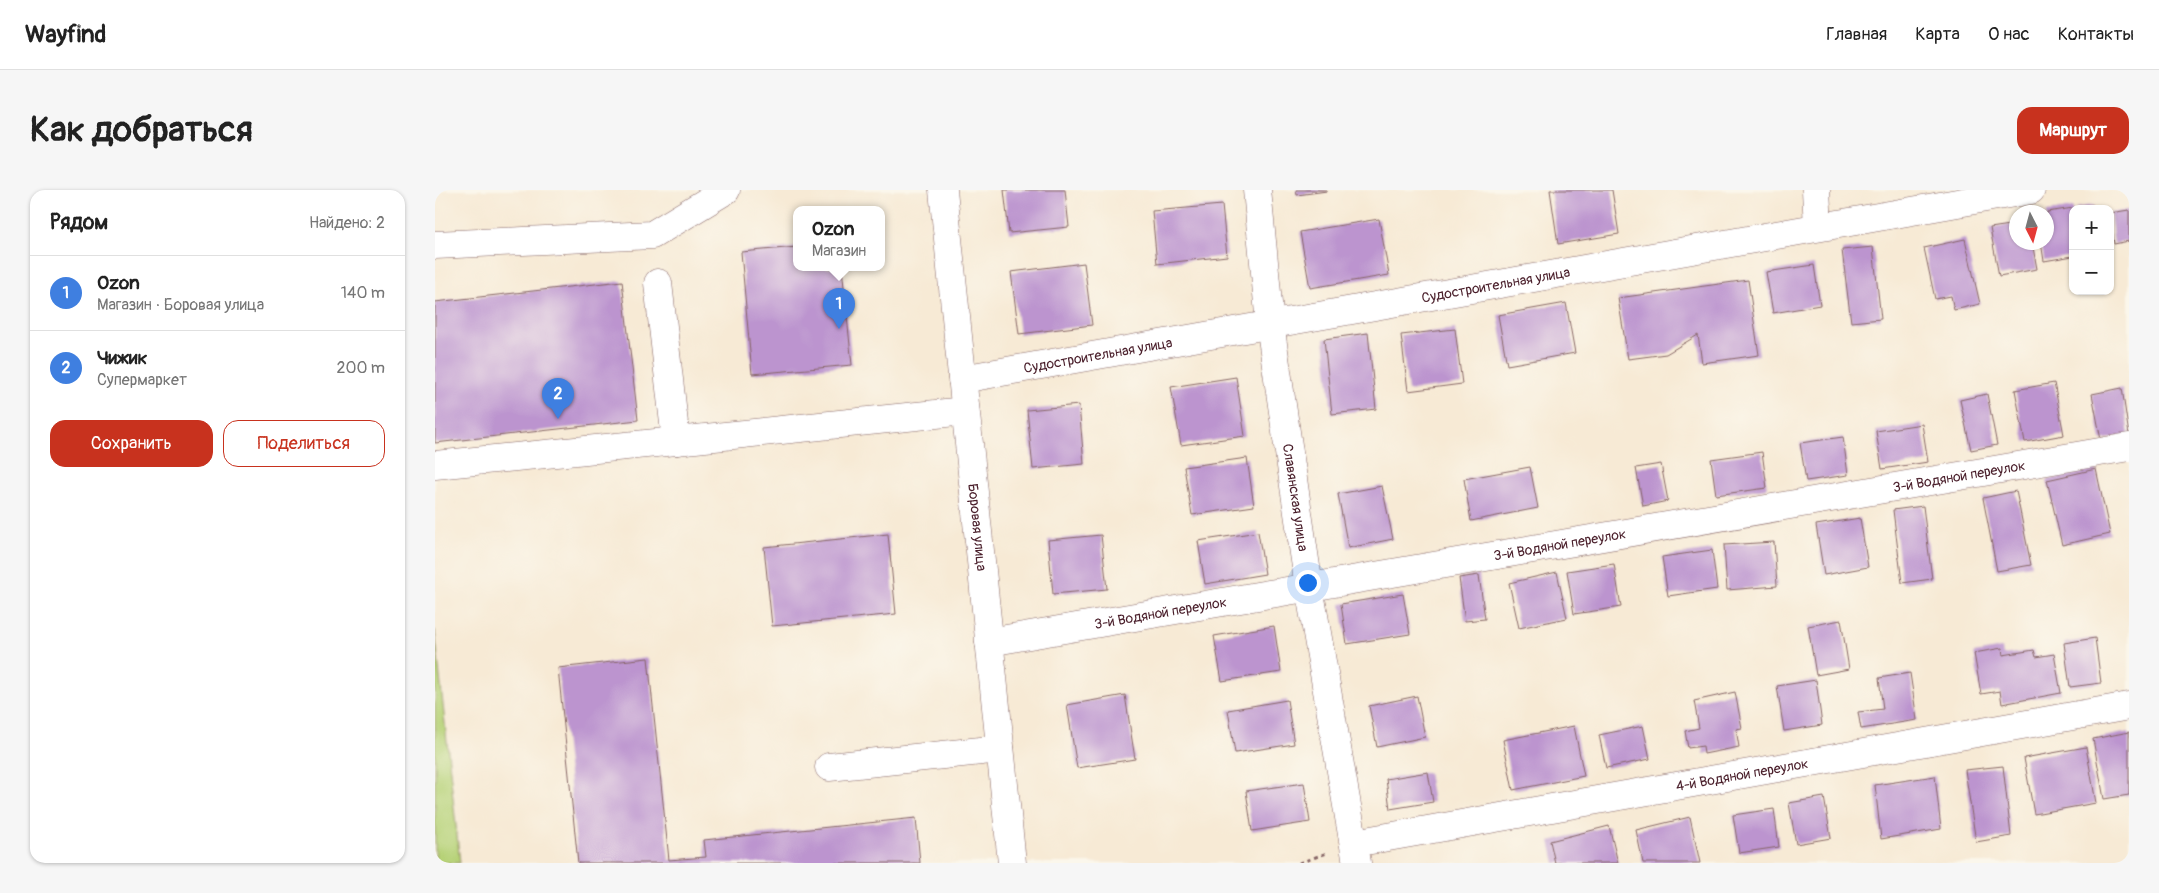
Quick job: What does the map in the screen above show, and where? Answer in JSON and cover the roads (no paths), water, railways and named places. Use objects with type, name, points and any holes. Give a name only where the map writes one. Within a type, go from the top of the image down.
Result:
[{"type":"street","points":[[435,245],[652,235],[726,190]]},
{"type":"street","name":"Боровая улица","points":[[943,190],[1012,863]]},
{"type":"street","name":"Славянская улица","points":[[1257,190],[1270,324],[1309,587],[1355,853]]},
{"type":"street","points":[[1815,190],[1818,227]]},
{"type":"street","name":"Судостроительная улица","points":[[962,379],[2031,190]]},
{"type":"street","points":[[658,283],[676,441]]},
{"type":"street","points":[[435,465],[965,410]]},
{"type":"street","name":"3-й Водяной переулок","points":[[989,642],[2129,447]]},
{"type":"street","name":"4-й Водяной переулок","points":[[1355,853],[2129,706]]},
{"type":"street","points":[[829,767],[1000,749]]},
{"type":"place","name":"Ozon","points":[[839,329]]},
{"type":"place","name":"Чижик","points":[[558,419]]}]
